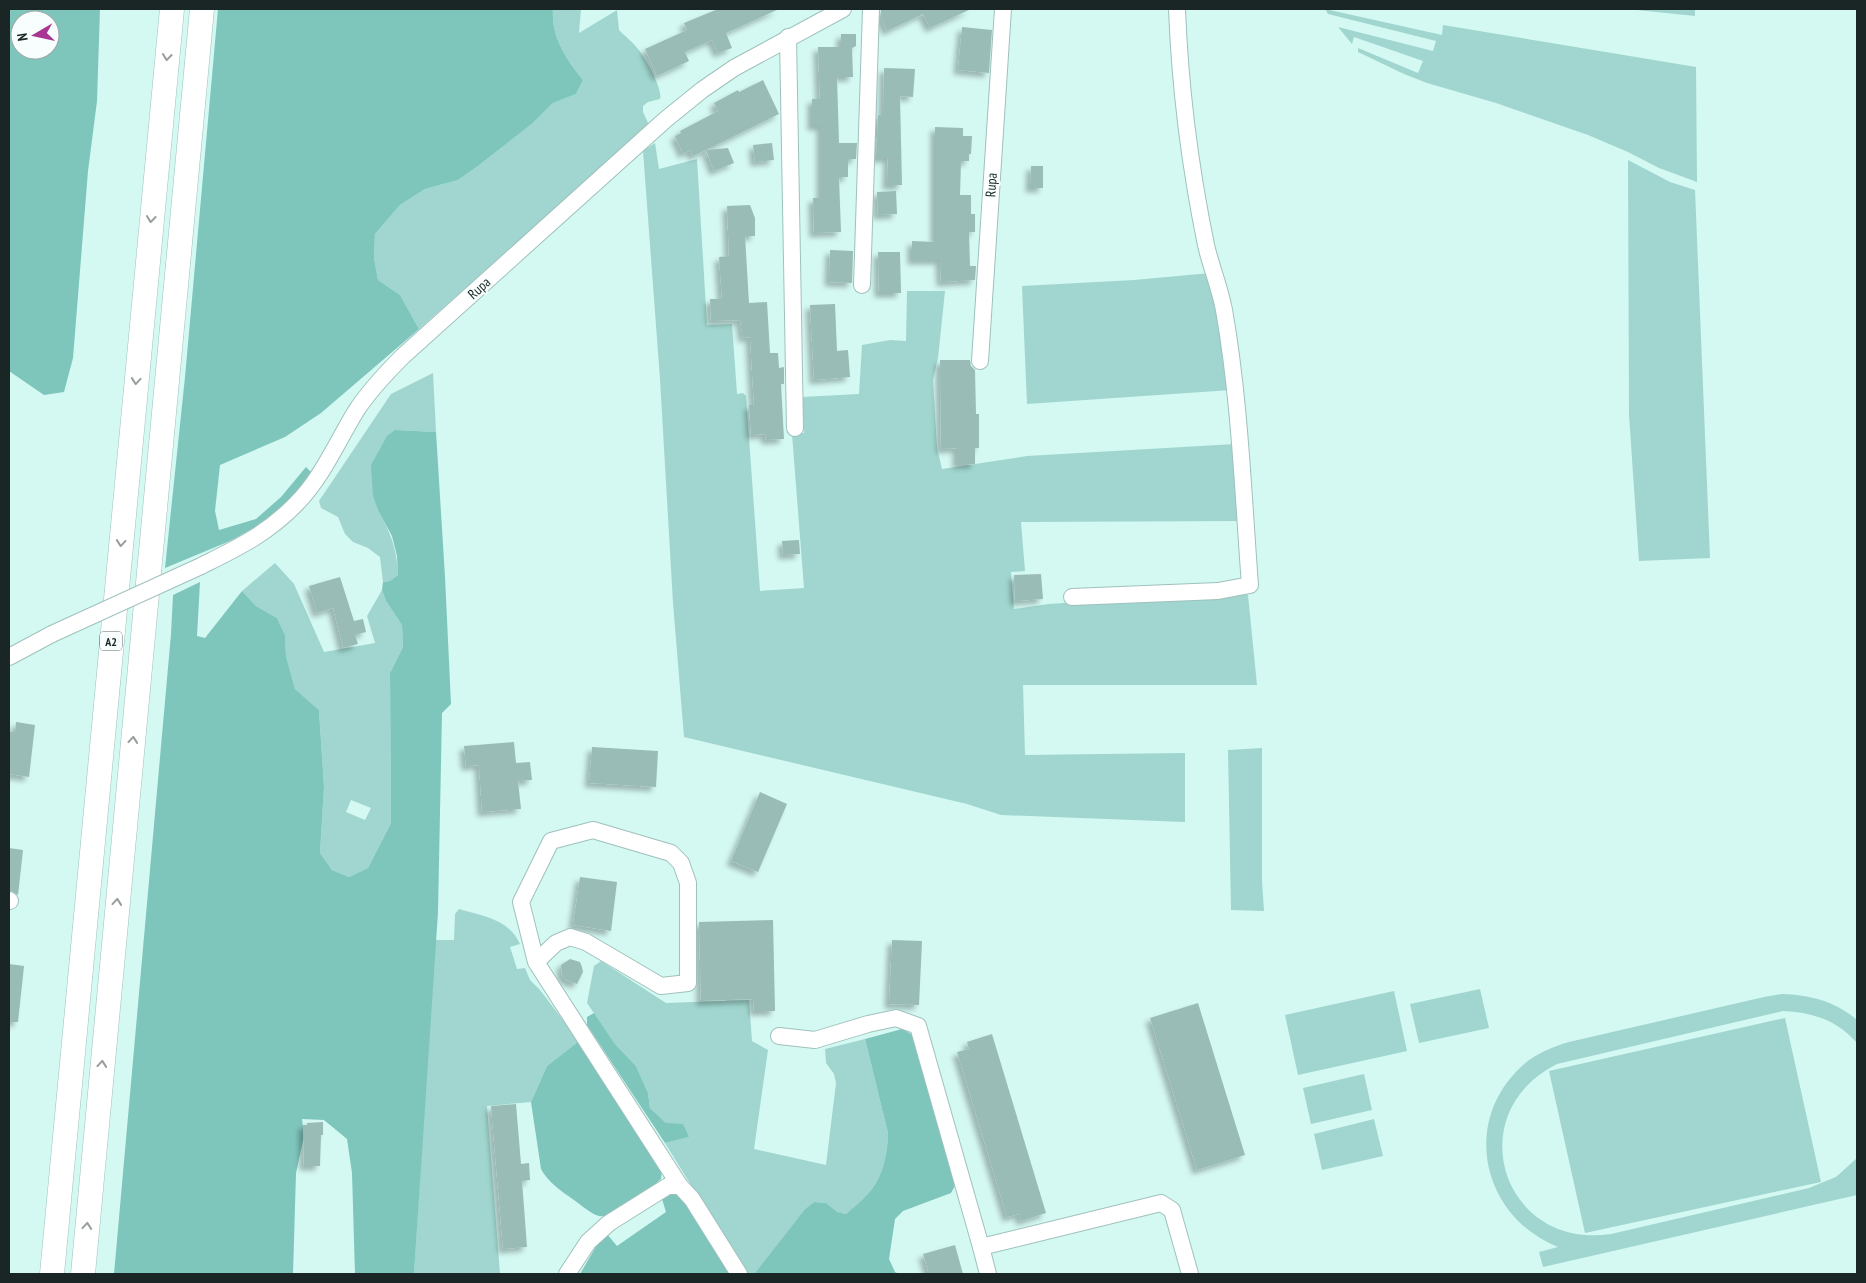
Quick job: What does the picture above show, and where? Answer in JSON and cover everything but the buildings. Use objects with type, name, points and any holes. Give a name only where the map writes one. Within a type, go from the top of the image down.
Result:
[{"type":"highway","name":"A2","points":[[52,1274],[172,9]]},
{"type":"highway","name":"A2","points":[[83,1274],[202,9]]},
{"type":"street","name":"Rupa","points":[[9,656],[52,634],[201,566],[255,538],[298,503],[315,482],[356,411],[371,390],[416,344],[672,114],[702,90],[734,68],[788,37],[843,9]]},
{"type":"street","points":[[862,285],[871,9]]},
{"type":"street","name":"Rupa","points":[[980,361],[1002,9]]},
{"type":"street","points":[[1072,597],[1218,591],[1250,585],[1234,384],[1224,309],[1206,247],[1191,168],[1179,65],[1178,9]]},
{"type":"street","points":[[788,37],[795,428]]},
{"type":"street","points":[[536,962],[556,943],[570,937],[586,942],[661,986],[688,982],[688,883],[681,863],[671,853],[593,830],[551,841],[521,902],[536,962],[680,1186],[692,1199],[739,1274]]},
{"type":"street","points":[[779,1036],[815,1040],[868,1024],[896,1018],[918,1026],[988,1274]]},
{"type":"street","points":[[567,1274],[588,1242],[609,1223],[668,1186],[680,1186]]},
{"type":"street","points":[[981,1248],[1161,1203],[1172,1210],[1190,1274]]},
{"type":"shaded area","points":[[9,9],[100,9],[97,101],[88,171],[73,358],[64,392],[44,395],[9,371]]},
{"type":"shaded area","points":[[218,9],[553,9],[554,29],[557,38],[566,56],[583,80],[576,94],[553,103],[533,123],[458,180],[425,189],[400,205],[375,234],[374,258],[378,280],[400,295],[419,329],[321,413],[285,437],[220,465],[215,511],[219,530],[256,519],[281,497],[306,467],[311,472],[293,498],[263,523],[230,541],[165,568],[185,377]]},
{"type":"shaded area","points":[[553,9],[581,9],[579,33],[617,10],[619,30],[636,47],[647,62],[657,83],[660,99],[648,102],[643,106],[643,112],[649,125],[419,329],[400,295],[378,280],[374,258],[375,234],[400,205],[425,189],[458,180],[533,123],[553,103],[576,94],[583,80],[566,56],[557,38],[554,29]]},
{"type":"shaded area","points":[[1325,9],[1442,35],[1443,25],[1696,67],[1697,182],[1659,168],[1588,135],[1404,74],[1358,52],[1358,48],[1418,73],[1423,61],[1354,37],[1352,44],[1338,27],[1433,51],[1436,41],[1328,14]]},
{"type":"shaded area","points":[[1627,9],[1695,9],[1695,16]]},
{"type":"shaded area","points":[[655,143],[659,169],[697,159],[707,325],[732,324],[737,394],[743,393],[746,396],[760,591],[804,588],[792,434],[804,433],[802,397],[859,394],[862,345],[890,340],[906,341],[907,291],[945,291],[938,358],[933,380],[937,448],[942,469],[1027,456],[1235,444],[1242,521],[1021,522],[1025,571],[1011,572],[1014,609],[1049,604],[1238,591],[1248,595],[1257,685],[1023,685],[1025,755],[1185,753],[1185,822],[1001,815],[967,804],[684,737],[673,603],[660,379],[643,151]]},
{"type":"shaded area","points":[[1628,160],[1670,182],[1695,190],[1710,558],[1639,561],[1629,415]]},
{"type":"shaded area","points":[[1211,273],[1231,390],[1027,404],[1022,286],[1134,280]]},
{"type":"shaded area","points":[[433,373],[436,432],[395,430],[379,512],[393,542],[398,575],[390,581],[383,582],[380,557],[368,548],[353,542],[345,534],[338,517],[321,508],[319,501],[391,394]]},
{"type":"shaded area","points":[[395,430],[436,432],[451,704],[442,713],[438,912],[414,1274],[355,1274],[352,1173],[347,1139],[324,1120],[302,1119],[304,1136],[296,1173],[293,1274],[114,1274],[173,595],[200,582],[197,636],[205,638],[242,591],[256,606],[277,618],[285,635],[286,656],[295,689],[319,710],[324,787],[320,853],[332,870],[349,877],[368,868],[391,823],[390,673],[403,647],[402,625],[386,601],[382,590],[383,582],[390,581],[398,575],[397,556],[392,536],[373,496],[371,465],[387,436]]},
{"type":"shaded area","points":[[275,563],[294,584],[324,652],[375,643],[367,616],[382,590],[386,601],[402,625],[403,647],[390,673],[391,823],[368,868],[349,877],[332,870],[320,853],[324,787],[319,710],[295,689],[286,656],[285,635],[277,618],[256,606],[242,591]],"holes":[[[351,800],[371,808],[365,820],[346,812]]]},
{"type":"shaded area","points":[[1262,748],[1262,881],[1264,911],[1231,910],[1228,750]]},
{"type":"shaded area","points":[[459,909],[494,920],[509,929],[520,944],[510,947],[517,969],[525,968],[530,980],[540,990],[579,1041],[547,1066],[531,1102],[487,1106],[500,1274],[414,1274],[434,951],[436,940],[454,940],[455,914]]},
{"type":"shaded area","points":[[601,961],[666,1003],[749,1000],[752,1041],[768,1050],[754,1149],[826,1165],[836,1083],[834,1074],[826,1063],[825,1049],[865,1039],[888,1133],[886,1155],[882,1170],[869,1192],[846,1214],[836,1212],[826,1203],[814,1202],[805,1209],[754,1274],[746,1274],[665,1143],[689,1137],[666,1123],[650,1108],[648,1093],[636,1066],[615,1044],[587,1003],[594,966]]},
{"type":"shaded area","points":[[1480,989],[1489,1028],[1419,1043],[1410,1004]]},
{"type":"shaded area","points":[[1394,991],[1407,1051],[1298,1075],[1285,1015]]},
{"type":"shaded area","points":[[1782,994],[1822,1000],[1849,1013],[1857,1020],[1857,1043],[1842,1029],[1824,1019],[1805,1013],[1783,1011],[1557,1064],[1527,1086],[1509,1113],[1502,1144],[1506,1173],[1520,1200],[1543,1221],[1573,1233],[1611,1234],[1809,1188],[1836,1177],[1857,1158],[1857,1195],[1543,1267],[1539,1252],[1558,1247],[1532,1233],[1512,1214],[1497,1192],[1489,1167],[1486,1140],[1491,1114],[1503,1089],[1522,1066],[1544,1051],[1569,1042]]},
{"type":"shaded area","points":[[594,1013],[615,1044],[636,1066],[648,1093],[650,1108],[666,1123],[683,1124],[689,1137],[665,1143],[587,1025],[587,1017]]},
{"type":"shaded area","points":[[1785,1018],[1821,1182],[1585,1233],[1549,1071]]},
{"type":"shaded area","points":[[902,1029],[913,1035],[956,1184],[951,1193],[903,1211],[895,1219],[889,1259],[895,1272],[899,1274],[754,1274],[805,1209],[814,1202],[826,1203],[837,1212],[846,1214],[866,1196],[876,1183],[884,1162],[888,1133],[865,1039]]},
{"type":"shaded area","points":[[579,1041],[662,1168],[661,1179],[648,1190],[621,1210],[603,1216],[596,1215],[585,1208],[555,1186],[544,1174],[541,1169],[531,1102],[547,1066]]},
{"type":"shaded area","points":[[1364,1074],[1372,1110],[1311,1124],[1303,1088]]},
{"type":"shaded area","points":[[1374,1119],[1383,1156],[1322,1170],[1314,1134]]},
{"type":"shaded area","points":[[670,1194],[676,1194],[685,1201],[732,1274],[580,1274],[606,1233],[617,1246],[666,1212],[662,1199]]}]
